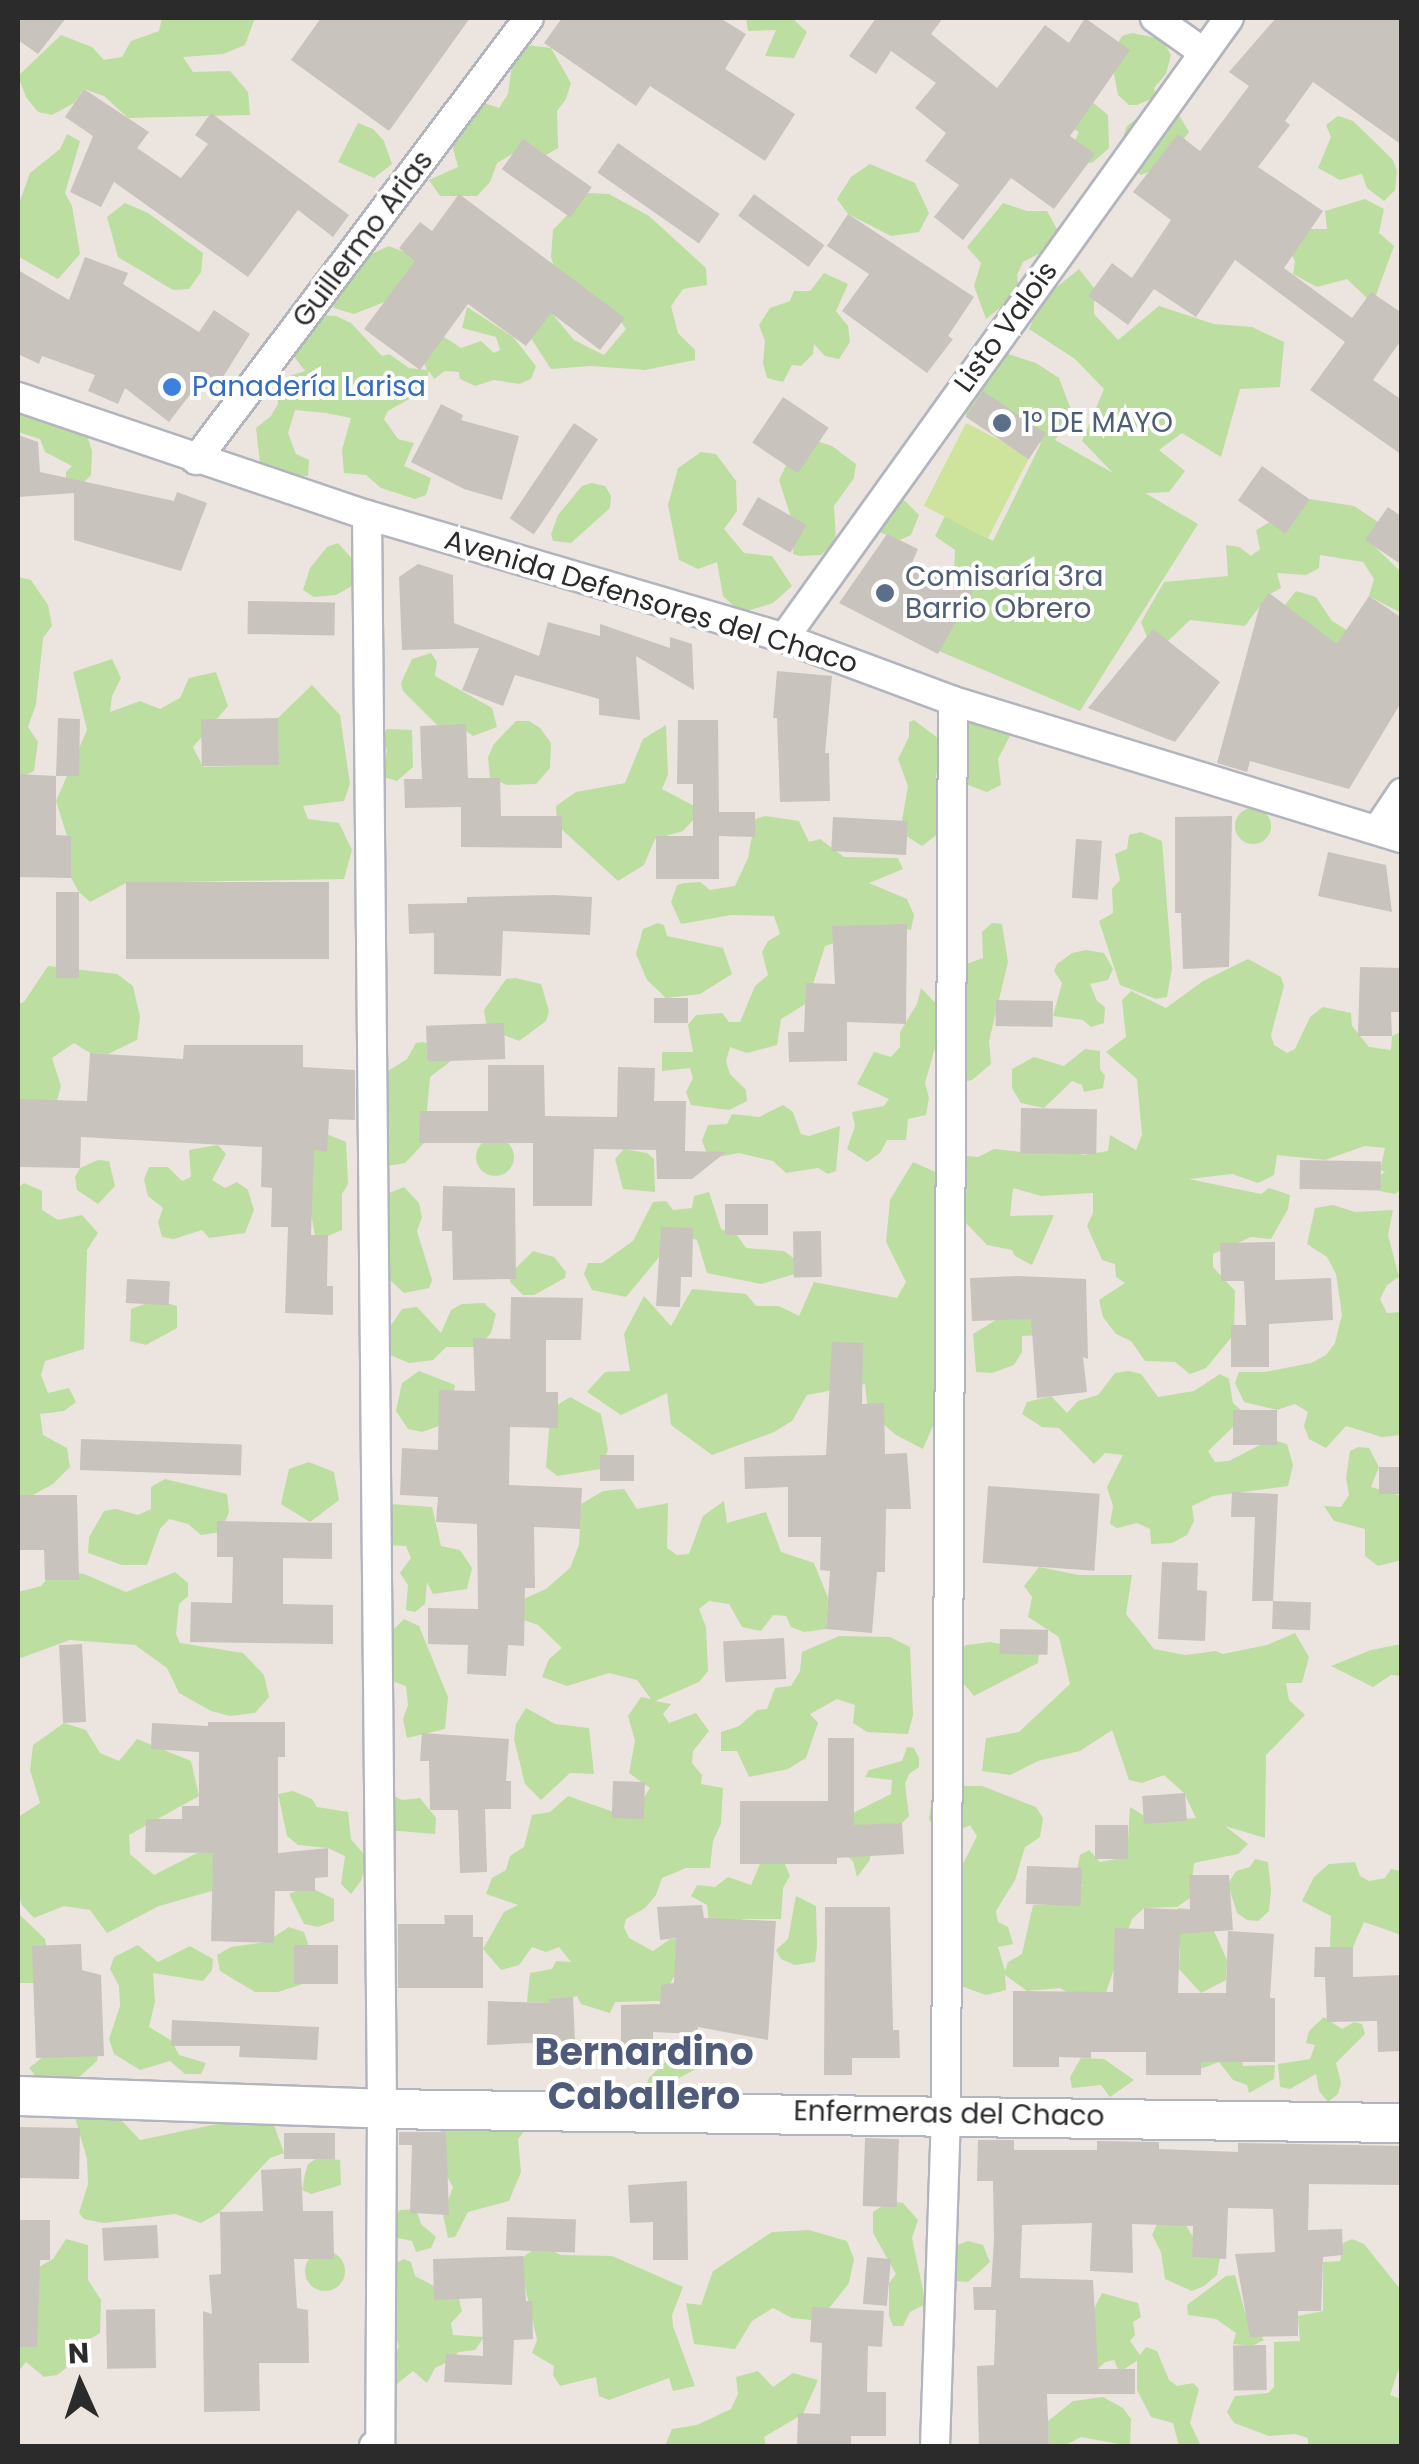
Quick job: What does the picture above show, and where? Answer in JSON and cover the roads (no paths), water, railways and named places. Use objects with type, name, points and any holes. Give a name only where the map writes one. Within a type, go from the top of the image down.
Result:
[{"type":"main road","name":"Enfermeras del Chaco","points":[[18,2096],[382,2108],[946,2113],[1402,2123]]},
{"type":"street","name":"Guillermo Arias","points":[[196,460],[529,18]]},
{"type":"street","points":[[1155,18],[1203,52]]},
{"type":"street","name":"Listo Valois","points":[[784,638],[1229,18]]},
{"type":"street","name":"Avenida Defensores del Chaco","points":[[18,397],[368,515],[784,638],[952,702],[1389,834]]},
{"type":"street","points":[[368,515],[382,2108],[380,2446],[374,2446]]},
{"type":"street","points":[[935,2446],[946,2113],[952,702]]},
{"type":"street","points":[[1389,834],[1402,793]]},
{"type":"place","name":"Panadería Larisa","points":[[172,387]]},
{"type":"place","name":"1° DE MAYO","points":[[1002,423]]},
{"type":"place","name":"Comisaría 3ra Barrio Obrero","points":[[885,593]]},
{"type":"district","name":"Bernardino Caballero","points":[[644,2074]]}]
